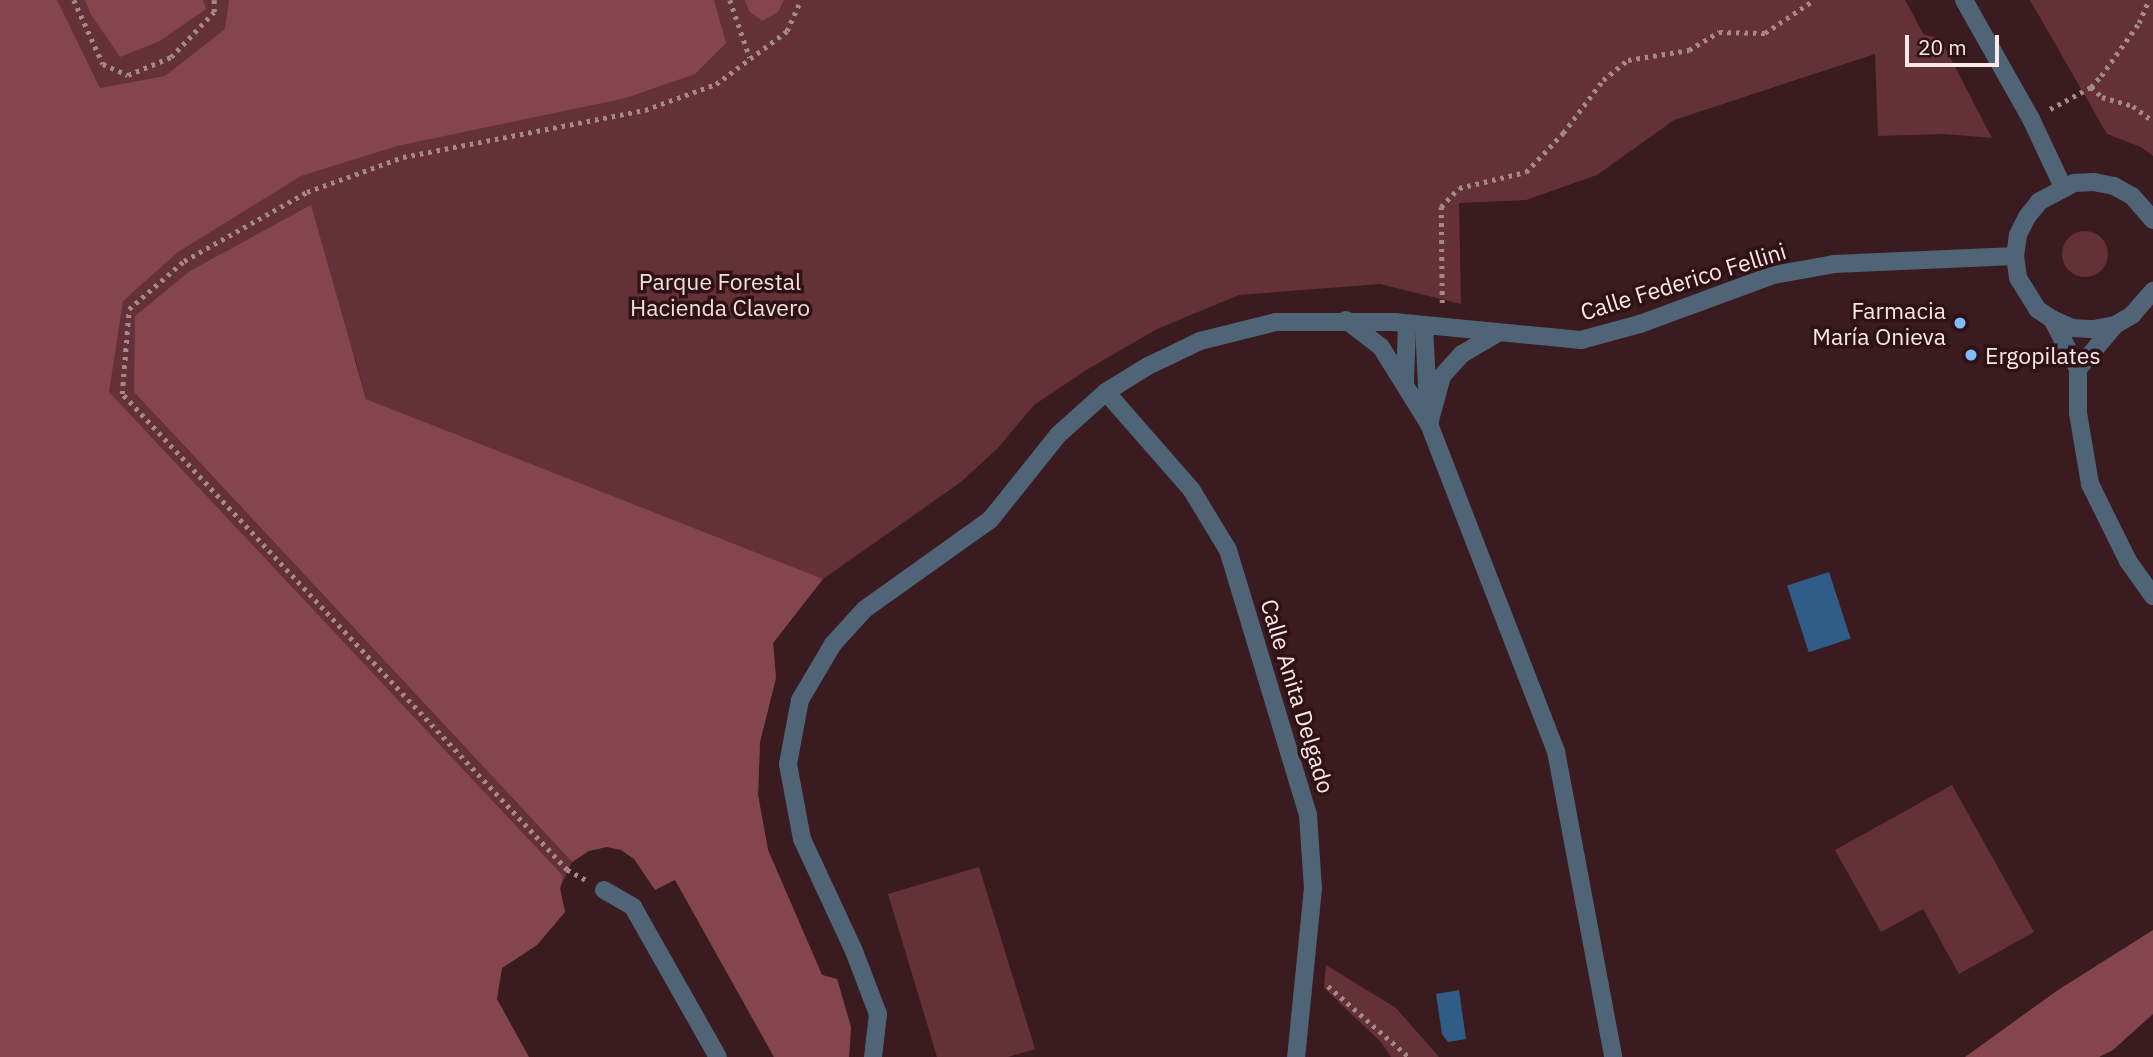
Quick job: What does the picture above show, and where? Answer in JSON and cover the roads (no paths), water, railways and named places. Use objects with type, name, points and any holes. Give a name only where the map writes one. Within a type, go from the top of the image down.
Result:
[{"type":"street","points":[[1964,0],[2031,119],[2063,187]]},
{"type":"street","points":[[2151,214],[2132,196],[2114,186],[2094,182],[2063,187],[2039,202],[2027,217],[2018,235],[2015,256],[2018,278],[2026,295],[2052,320],[2078,369],[2078,413],[2090,484],[2128,561],[2153,596]]},
{"type":"street","name":"Calle Federico Fellini","points":[[873,1057],[878,1014],[854,951],[802,839],[788,764],[800,700],[833,644],[865,609],[990,520],[1058,435],[1106,392],[1148,366],[1200,341],[1276,322],[1346,320],[1581,340],[1640,324],[1773,275],[1833,264],[2015,256]]},
{"type":"street","points":[[2052,320],[2072,328],[2094,329],[2115,324],[2132,315],[2153,291]]},
{"type":"street","points":[[1346,320],[1381,347],[1429,424],[1556,751],[1613,1057]]},
{"type":"street","points":[[2078,369],[2115,324]]},
{"type":"street","points":[[1415,325],[1429,424]]},
{"type":"street","points":[[1405,382],[1415,325]]},
{"type":"street","points":[[1429,424],[1442,376],[1462,354],[1499,333]]},
{"type":"street","name":"Calle Anita Delgado","points":[[1106,392],[1191,489],[1228,550],[1308,815],[1313,888],[1296,1057]]},
{"type":"street","points":[[604,890],[633,906],[718,1057]]},
{"type":"water","points":[[1829,572],[1851,639],[1809,652],[1787,586]]},
{"type":"water","points":[[1459,990],[1466,1039],[1448,1042],[1442,1034],[1436,994]]},
{"type":"place","name":"Farmacia María Onieva","points":[[1960,323]]},
{"type":"place","name":"Ergopilates","points":[[1971,355]]},
{"type":"park label","name":"Parque Forestal Hacienda Clavero","points":[[720,294]]}]
